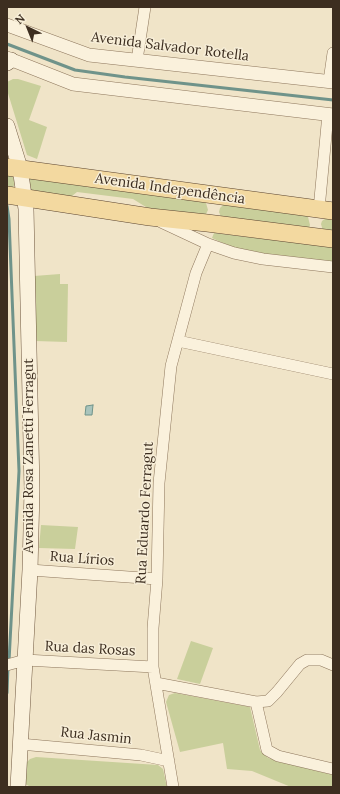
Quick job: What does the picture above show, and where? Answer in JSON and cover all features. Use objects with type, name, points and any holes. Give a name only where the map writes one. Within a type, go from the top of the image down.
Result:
[{"type":"main road","name":"Avenida Rosa Zanetti Ferragut","points":[[7,126],[13,163],[24,198],[26,214],[32,490],[30,570],[18,787]]},
{"type":"main road","name":"Avenida Independência","points":[[13,163],[209,195],[326,210]]},
{"type":"main road","name":"Avenida Independência","points":[[7,195],[150,217],[331,239]]},
{"type":"main road","points":[[207,223],[210,219],[213,206],[209,195]]},
{"type":"main road","points":[[326,210],[317,226],[318,233],[331,239]]},
{"type":"street","points":[[138,60],[145,7]]},
{"type":"street","name":"Avenida Salvador Rotella","points":[[7,25],[89,55],[331,82]]},
{"type":"street","points":[[331,82],[333,53]]},
{"type":"street","points":[[8,61],[73,84],[330,114],[326,210]]},
{"type":"street","points":[[150,217],[208,244],[234,253],[263,259],[333,267]]},
{"type":"street","name":"Rua Eduardo Ferragut","points":[[173,787],[153,667],[153,628],[157,579],[159,482],[171,366],[196,273],[208,244]]},
{"type":"street","points":[[178,341],[333,374]]},
{"type":"street","name":"Rua Lírios","points":[[30,570],[157,579]]},
{"type":"street","name":"Rua das Rosas","points":[[7,665],[25,660],[153,667]]},
{"type":"street","points":[[156,683],[256,702],[268,700],[277,692],[300,664],[307,660],[321,660],[333,665]]},
{"type":"street","points":[[256,702],[267,750],[278,756],[333,769]]},
{"type":"street","name":"Rua Jasmin","points":[[20,744],[141,755],[169,761]]},
{"type":"green space","points":[[13,79],[18,79],[41,86],[29,120],[47,127],[37,159],[27,155],[7,90],[7,82]]},
{"type":"green space","points":[[7,173],[13,177],[15,184],[11,190],[7,191]]},
{"type":"green space","points":[[29,177],[203,201],[206,203],[208,210],[205,216],[154,212],[133,199],[77,192],[67,200],[30,196]]},
{"type":"green space","points":[[224,204],[304,213],[308,217],[310,225],[309,228],[221,217],[219,212],[220,208]]},
{"type":"green space","points":[[333,216],[333,235],[323,231],[321,224],[326,218]]},
{"type":"green space","points":[[214,233],[333,247],[333,264],[240,251],[212,238]]},
{"type":"green space","points":[[60,274],[60,284],[68,284],[67,342],[35,341],[34,276]]},
{"type":"green space","points":[[41,525],[78,527],[75,549],[39,548]]},
{"type":"green space","points":[[191,641],[213,648],[200,684],[177,679]]},
{"type":"green space","points":[[175,693],[250,707],[260,750],[268,758],[333,775],[333,787],[291,787],[252,771],[227,769],[223,743],[180,752],[166,702],[169,695]]},
{"type":"green space","points":[[36,757],[158,765],[163,769],[167,787],[31,787],[25,784],[27,762]]},
{"type":"water","points":[[93,405],[92,415],[85,415],[86,406]]},
{"type":"waterway","points":[[7,44],[75,70],[333,100]]},
{"type":"waterway","points":[[7,206],[9,219],[19,471],[9,661]]},
{"type":"waterway","points":[[7,693],[8,667]]}]
